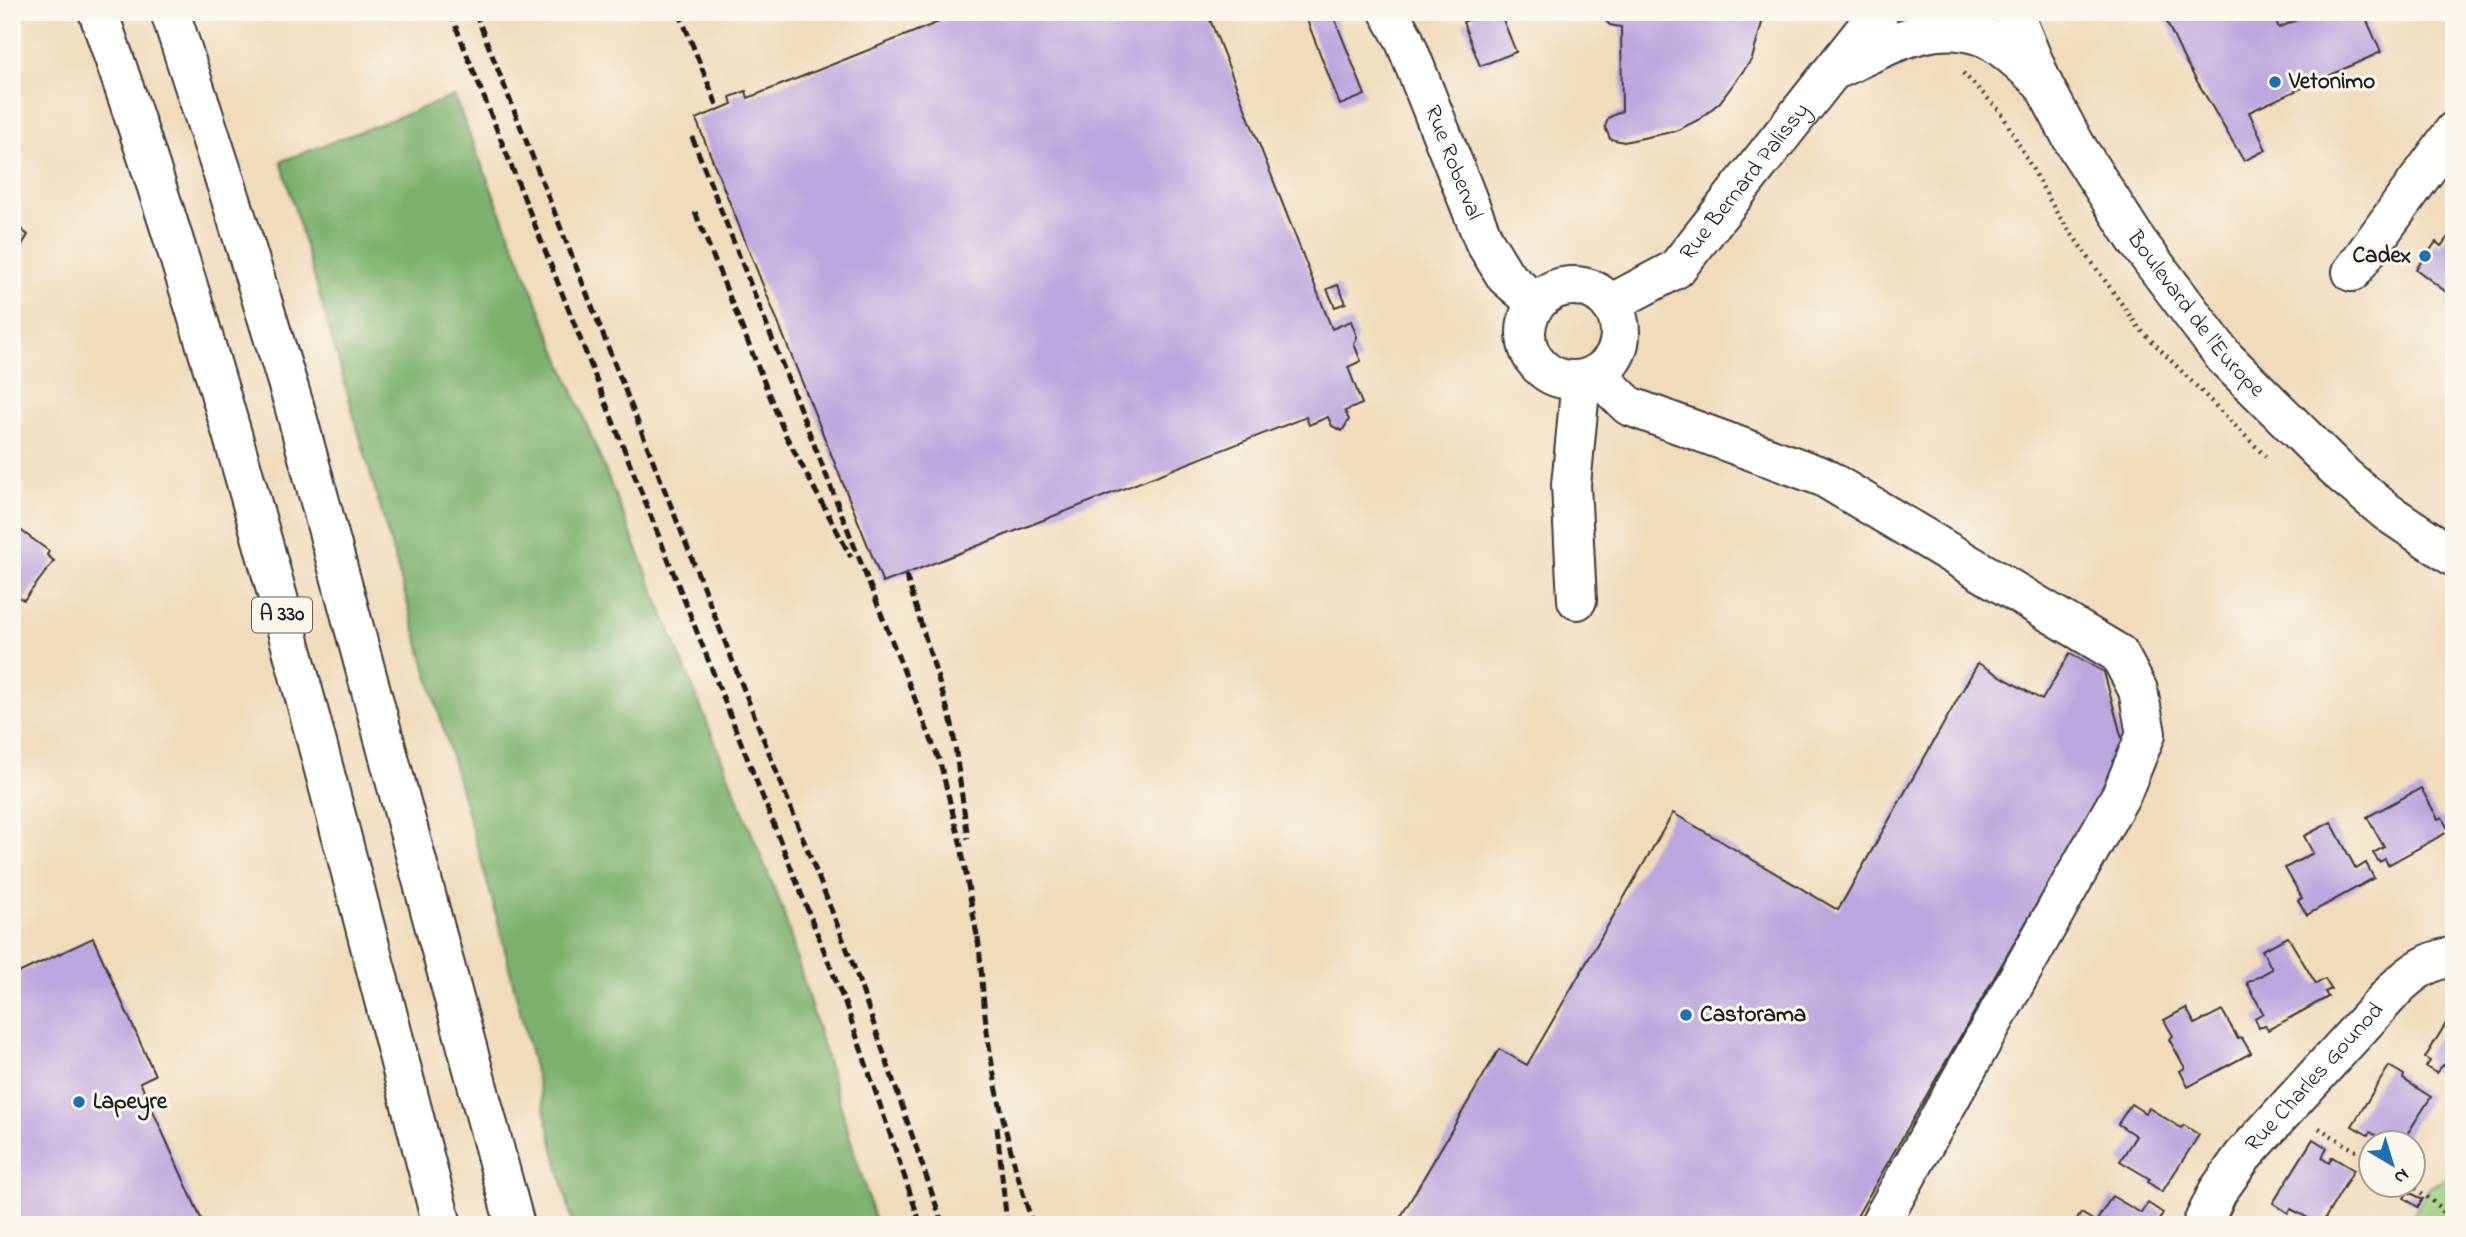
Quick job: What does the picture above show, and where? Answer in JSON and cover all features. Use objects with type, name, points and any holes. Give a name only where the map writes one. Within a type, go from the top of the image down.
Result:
[{"type":"main road","name":"A 330","points":[[98,12],[188,282],[232,434],[327,779],[442,1225]]},
{"type":"main road","name":"A 330","points":[[170,12],[229,193],[293,405],[514,1225]]},
{"type":"main road","name":"Rue Roberval","points":[[1389,12],[1404,39],[1484,241],[1506,277],[1536,303]]},
{"type":"main road","name":"Rue Bernard Palissy","points":[[1835,70],[1847,12]]},
{"type":"main road","name":"Rue Bernard Palissy","points":[[1610,304],[1676,269],[1879,12]]},
{"type":"main road","name":"Boulevard de l'Europe","points":[[2013,12],[2042,82],[2075,144],[2137,241],[2225,358],[2344,476],[2387,512],[2454,557]]},
{"type":"main road","name":"Rue Bernard Palissy","points":[[1835,70],[1915,34],[1956,32],[1987,38],[2042,82]]},
{"type":"main road","points":[[2352,272],[2454,131]]},
{"type":"main road","points":[[1564,286],[1582,287],[1597,293],[1610,304],[1618,318],[1620,334],[1613,357],[1589,377],[1565,380],[1549,374],[1536,364],[1528,350],[1525,334],[1528,317],[1536,303],[1549,292],[1564,286]]},
{"type":"main road","points":[[1577,600],[1571,485],[1589,377]]},
{"type":"main road","points":[[1589,377],[1629,407],[1823,477],[2119,654],[2138,690],[2146,734],[2122,793],[1879,1225]]},
{"type":"main road","name":"Rue Charles Gounod","points":[[2202,1225],[2218,1191],[2243,1156],[2286,1107],[2416,969],[2433,960],[2454,956]]},
{"type":"path","points":[[2286,1107],[2358,1153]]},
{"type":"path","points":[[2428,1198],[2440,1207],[2450,1225]]},
{"type":"green space","points":[[454,96],[782,908],[876,1225],[573,1225],[494,906],[281,161]]},
{"type":"green space","points":[[2454,1175],[2454,1225],[2407,1225],[2423,1198],[2428,1198],[2429,1188]]},
{"type":"building","points":[[964,12],[1207,12],[1332,329],[1351,321],[1357,337],[1354,344],[1361,361],[1348,367],[1362,404],[1345,411],[1349,420],[1342,431],[1332,426],[1328,417],[1309,425],[1306,417],[883,583],[696,119],[732,104],[730,97],[746,91],[748,98]]},
{"type":"building","points":[[1332,12],[1365,95],[1340,105],[1307,20]]},
{"type":"building","points":[[1472,12],[1500,12],[1516,52],[1480,66],[1463,22],[1474,18]]},
{"type":"building","points":[[1597,12],[1765,12],[1752,59],[1720,102],[1700,119],[1676,131],[1624,142],[1610,139],[1605,127],[1608,118],[1622,111],[1621,27],[1610,25]]},
{"type":"building","name":"Vetonimo","points":[[2162,12],[2272,12],[2279,28],[2314,12],[2363,12],[2381,52],[2249,112],[2266,150],[2244,161],[2184,59]]},
{"type":"building","points":[[12,222],[28,235],[20,248],[12,242]]},
{"type":"building","points":[[2454,229],[2454,298],[2416,269],[2436,242],[2441,246]]},
{"type":"building","points":[[1338,285],[1346,303],[1335,307],[1327,289]]},
{"type":"building","points":[[12,524],[49,551],[47,555],[54,561],[24,600],[18,597],[12,605]]},
{"type":"building","points":[[2070,653],[2104,672],[2125,750],[1852,1225],[1396,1225],[1499,1049],[1527,1065],[1673,813],[1838,910],[1978,663],[2042,700]]},
{"type":"building","points":[[2421,788],[2438,819],[2442,817],[2449,831],[2388,865],[2385,859],[2379,862],[2373,853],[2384,847],[2367,817]]},
{"type":"building","points":[[2331,822],[2356,869],[2366,863],[2374,878],[2307,915],[2298,900],[2302,898],[2285,868],[2313,853],[2304,836]]},
{"type":"building","points":[[2288,937],[2316,984],[2325,979],[2331,989],[2325,992],[2328,997],[2268,1030],[2265,1025],[2259,1028],[2255,1018],[2263,1013],[2247,983],[2272,969],[2262,950]]},
{"type":"building","points":[[93,938],[155,1075],[140,1082],[204,1225],[12,1225],[12,976]]},
{"type":"building","points":[[2186,1008],[2195,1024],[2222,1010],[2238,1039],[2242,1038],[2251,1053],[2188,1087],[2180,1071],[2185,1068],[2169,1039],[2173,1036],[2164,1020]]},
{"type":"building","points":[[2454,1010],[2454,1071],[2443,1065],[2436,1073],[2426,1067],[2430,1061],[2425,1058]]},
{"type":"building","points":[[2389,1066],[2404,1075],[2403,1079],[2431,1097],[2411,1128],[2358,1129],[2352,1126]]},
{"type":"building","points":[[2131,1104],[2145,1113],[2149,1108],[2181,1128],[2184,1125],[2199,1135],[2162,1192],[2148,1182],[2150,1179],[2120,1161],[2136,1136],[2118,1124]]},
{"type":"building","points":[[2313,1139],[2327,1148],[2322,1158],[2329,1163],[2332,1157],[2354,1170],[2321,1225],[2291,1209],[2288,1213],[2273,1203]]},
{"type":"building","points":[[2112,1196],[2141,1213],[2148,1203],[2163,1213],[2156,1225],[2074,1225],[2081,1213],[2096,1222]]},
{"type":"building","points":[[2404,1198],[2423,1199],[2418,1207]]},
{"type":"railway","points":[[450,12],[848,1011],[921,1225]]},
{"type":"railway","points":[[475,12],[854,967],[943,1225]]},
{"type":"railway","points":[[679,12],[719,110]]},
{"type":"railway","points":[[692,137],[940,762],[961,846],[979,947]]},
{"type":"railway","points":[[695,212],[786,436],[851,557]]},
{"type":"railway","points":[[906,575],[952,724],[968,839]]},
{"type":"railway","points":[[978,937],[986,1026],[996,1086],[1012,1156],[1033,1225]]},
{"type":"railway","points":[[997,1127],[1007,1225]]},
{"type":"place","name":"Vetonimo","points":[[2275,82]]},
{"type":"place","name":"Cadex","points":[[2425,256]]},
{"type":"place","name":"Castorama","points":[[1686,1015]]},
{"type":"place","name":"Lapeyre","points":[[79,1102]]}]
